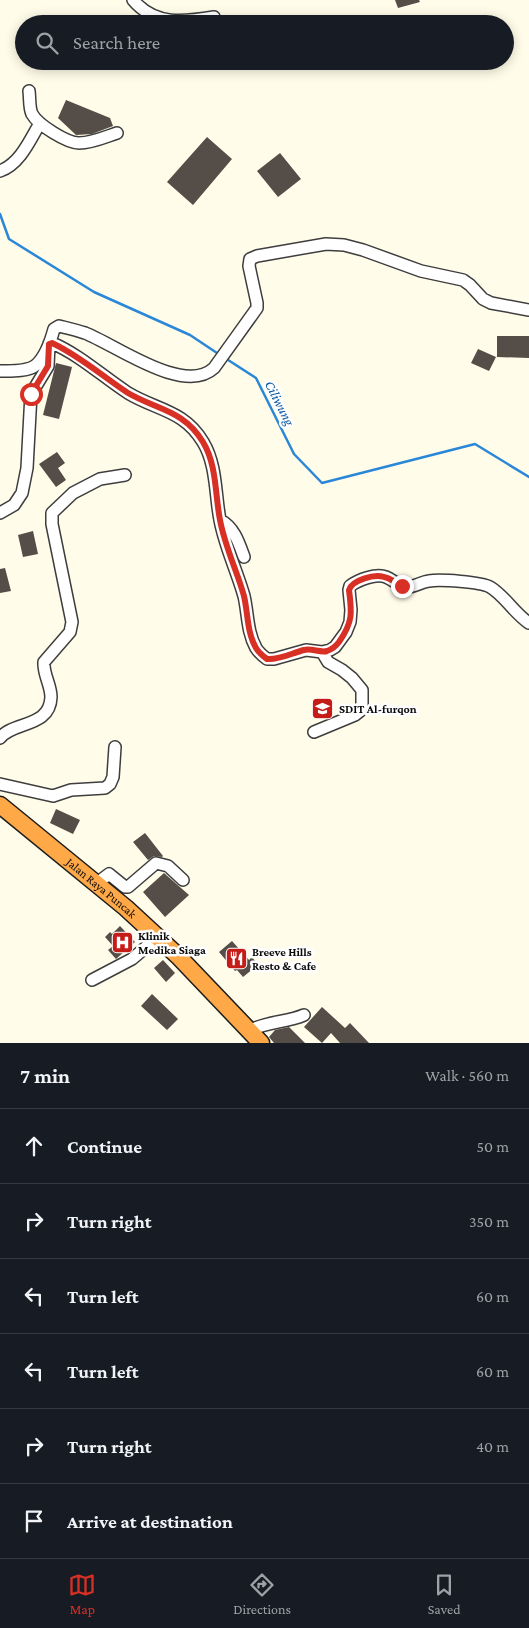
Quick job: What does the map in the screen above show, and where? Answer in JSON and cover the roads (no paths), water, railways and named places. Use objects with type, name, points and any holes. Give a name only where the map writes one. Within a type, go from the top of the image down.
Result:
[{"type":"highway","name":"Jalan Raya Puncak","points":[[0,805],[97,882],[158,937],[260,1043]]},
{"type":"street","points":[[133,0],[145,10],[156,15]]},
{"type":"street","points":[[29,91],[32,113],[40,122],[65,139],[76,143],[96,141],[117,133]]},
{"type":"street","points":[[0,171],[8,168],[15,162],[40,122]]},
{"type":"street","points":[[0,371],[23,370],[35,366],[49,344],[54,329],[58,326],[85,333],[159,369],[183,376],[205,374],[214,368],[257,308],[248,266],[252,258],[334,244],[364,250],[421,271],[459,279],[467,282],[488,302],[529,310]]},
{"type":"street","points":[[49,344],[52,343],[75,354],[130,394],[169,411],[190,426],[203,442],[209,456],[220,520],[232,565],[244,596],[250,633],[258,651],[267,659],[306,650],[322,652],[335,647],[348,627],[351,610],[350,586],[378,576],[386,577],[402,586],[408,587],[438,580],[488,586],[529,624]]},
{"type":"street","points":[[0,513],[14,505],[22,493],[27,468],[31,394],[48,366],[49,344]]},
{"type":"street","points":[[0,738],[9,730],[33,723],[47,710],[51,697],[44,662],[70,632],[72,622],[52,524],[52,513],[73,493],[100,480],[124,475]]},
{"type":"street","points":[[220,520],[228,525],[234,533],[244,556]]},
{"type":"street","points":[[314,732],[355,715],[360,711],[363,698],[362,690],[352,678],[328,662],[322,652]]},
{"type":"street","points":[[0,784],[53,796],[71,790],[105,788],[110,784],[113,777],[115,747]]},
{"type":"street","points":[[97,882],[109,874],[128,887],[156,863],[168,866],[183,880]]},
{"type":"street","points":[[92,980],[132,959],[158,937]]},
{"type":"street","points":[[249,1031],[262,1024],[295,1019],[304,1015]]},
{"type":"waterway","name":"Ciliwung","points":[[0,214],[9,239],[94,292],[190,335],[220,355]]},
{"type":"waterway","name":"Ciliwung","points":[[225,358],[256,378],[294,454],[322,483],[475,444],[529,477]]},
{"type":"place","name":"SDIT Al-furqon","points":[[323,709]]},
{"type":"place","name":"Klinik Medika Siaga","points":[[122,943]]},
{"type":"place","name":"Breeve Hills Resto & Cafe","points":[[236,959]]}]
